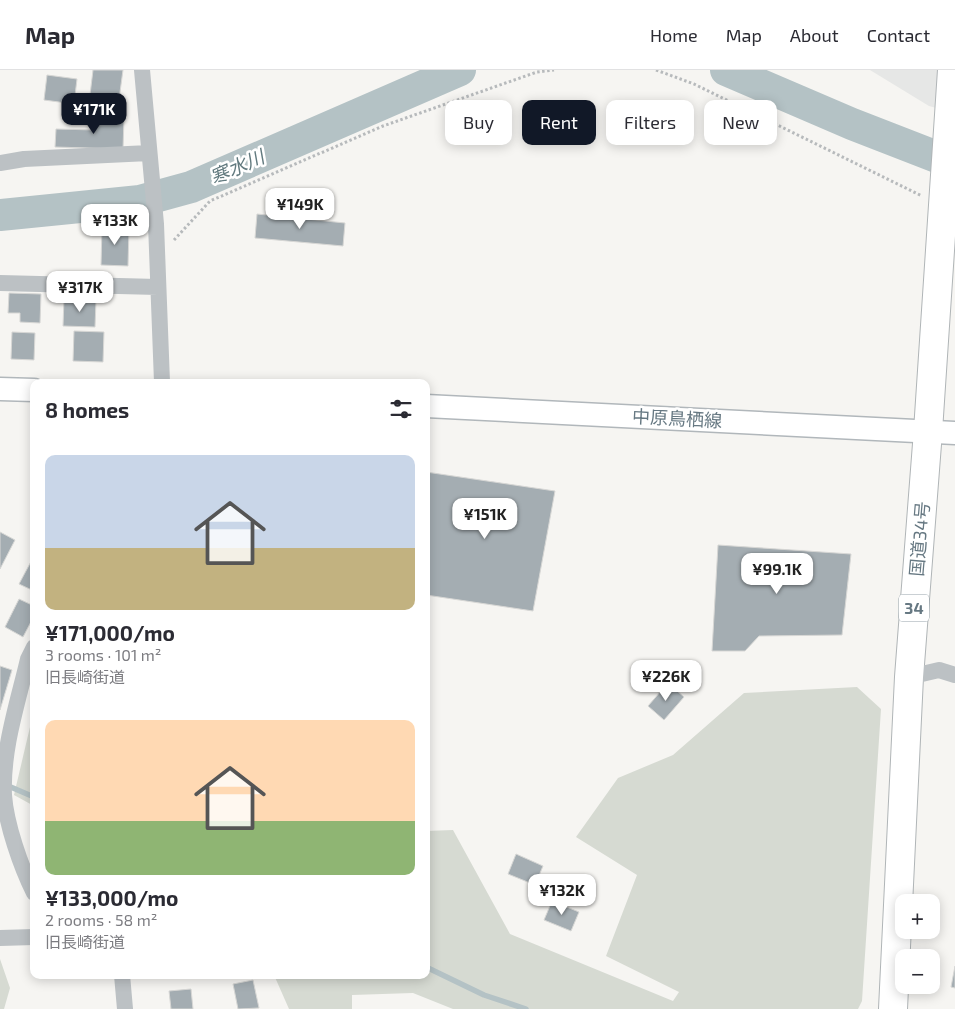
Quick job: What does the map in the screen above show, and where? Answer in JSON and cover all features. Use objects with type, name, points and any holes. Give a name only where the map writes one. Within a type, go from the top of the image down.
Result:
[{"type":"highway","name":"国道34号","points":[[893,1009],[909,678],[928,431],[952,70]]},
{"type":"main road","points":[[0,389],[30,390]]},
{"type":"main road","name":"中原鳥栖線","points":[[430,406],[955,433]]},
{"type":"street","points":[[142,70],[150,135],[149,153],[156,224],[162,379]]},
{"type":"street","points":[[0,163],[24,159],[149,153]]},
{"type":"street","points":[[0,283],[158,287]]},
{"type":"street","points":[[30,654],[10,737],[4,796],[20,864],[30,885]]},
{"type":"street","points":[[909,678],[939,670],[955,674]]},
{"type":"street","points":[[0,938],[30,938]]},
{"type":"street","points":[[122,979],[125,1009]]},
{"type":"path","points":[[158,257],[210,201],[382,126],[537,72],[554,70]]},
{"type":"path","points":[[656,70],[694,84],[943,207]]},
{"type":"shaded area","points":[[870,70],[955,70],[955,113],[929,106]]},
{"type":"shaded area","points":[[857,687],[881,709],[862,1001],[858,1009],[453,1009],[413,993],[352,995],[352,1009],[289,1009],[276,979],[430,979],[430,831],[453,830],[510,934],[673,1001],[679,992],[606,956],[637,875],[576,837],[618,778],[673,755],[744,693]]},
{"type":"shaded area","points":[[30,727],[30,804],[14,795]]},
{"type":"shaded area","points":[[0,959],[10,988],[4,1009],[0,1009]]},
{"type":"building","points":[[93,70],[123,70],[118,107],[89,103]]},
{"type":"building","points":[[47,75],[77,79],[74,104],[44,100]]},
{"type":"building","points":[[94,116],[124,117],[123,149],[55,147],[56,129],[94,130]]},
{"type":"building","points":[[257,214],[345,223],[343,246],[255,238]]},
{"type":"building","points":[[102,227],[129,228],[128,266],[101,265]]},
{"type":"building","points":[[9,293],[41,294],[40,323],[20,322],[20,313],[8,313]]},
{"type":"building","points":[[64,299],[96,300],[95,327],[63,326]]},
{"type":"building","points":[[74,331],[104,332],[103,362],[73,361]]},
{"type":"building","points":[[12,332],[35,333],[34,360],[11,359]]},
{"type":"building","points":[[430,473],[555,491],[533,611],[430,596]]},
{"type":"building","points":[[0,532],[15,540],[0,569]]},
{"type":"building","points":[[718,545],[851,554],[842,635],[759,636],[745,651],[712,651]]},
{"type":"building","points":[[30,563],[30,589],[19,584]]},
{"type":"building","points":[[19,599],[30,604],[30,624],[23,637],[5,627]]},
{"type":"building","points":[[0,666],[12,670],[0,710]]},
{"type":"building","points":[[668,683],[684,697],[664,720],[648,706]]},
{"type":"building","points":[[516,854],[543,866],[535,885],[508,874]]},
{"type":"building","points":[[552,901],[579,912],[571,931],[544,920]]},
{"type":"building","points":[[955,966],[955,988],[951,987]]},
{"type":"building","points":[[253,980],[259,1008],[238,1009],[233,984]]},
{"type":"building","points":[[191,989],[193,1009],[171,1009],[169,991]]},
{"type":"waterway","name":"寒水川","points":[[0,215],[140,201],[191,187],[460,70]]},
{"type":"waterway","name":"寒水川","points":[[726,70],[852,124],[955,164]]},
{"type":"waterway","points":[[6,785],[30,795]]},
{"type":"waterway","points":[[430,969],[484,995],[526,1009]]}]
